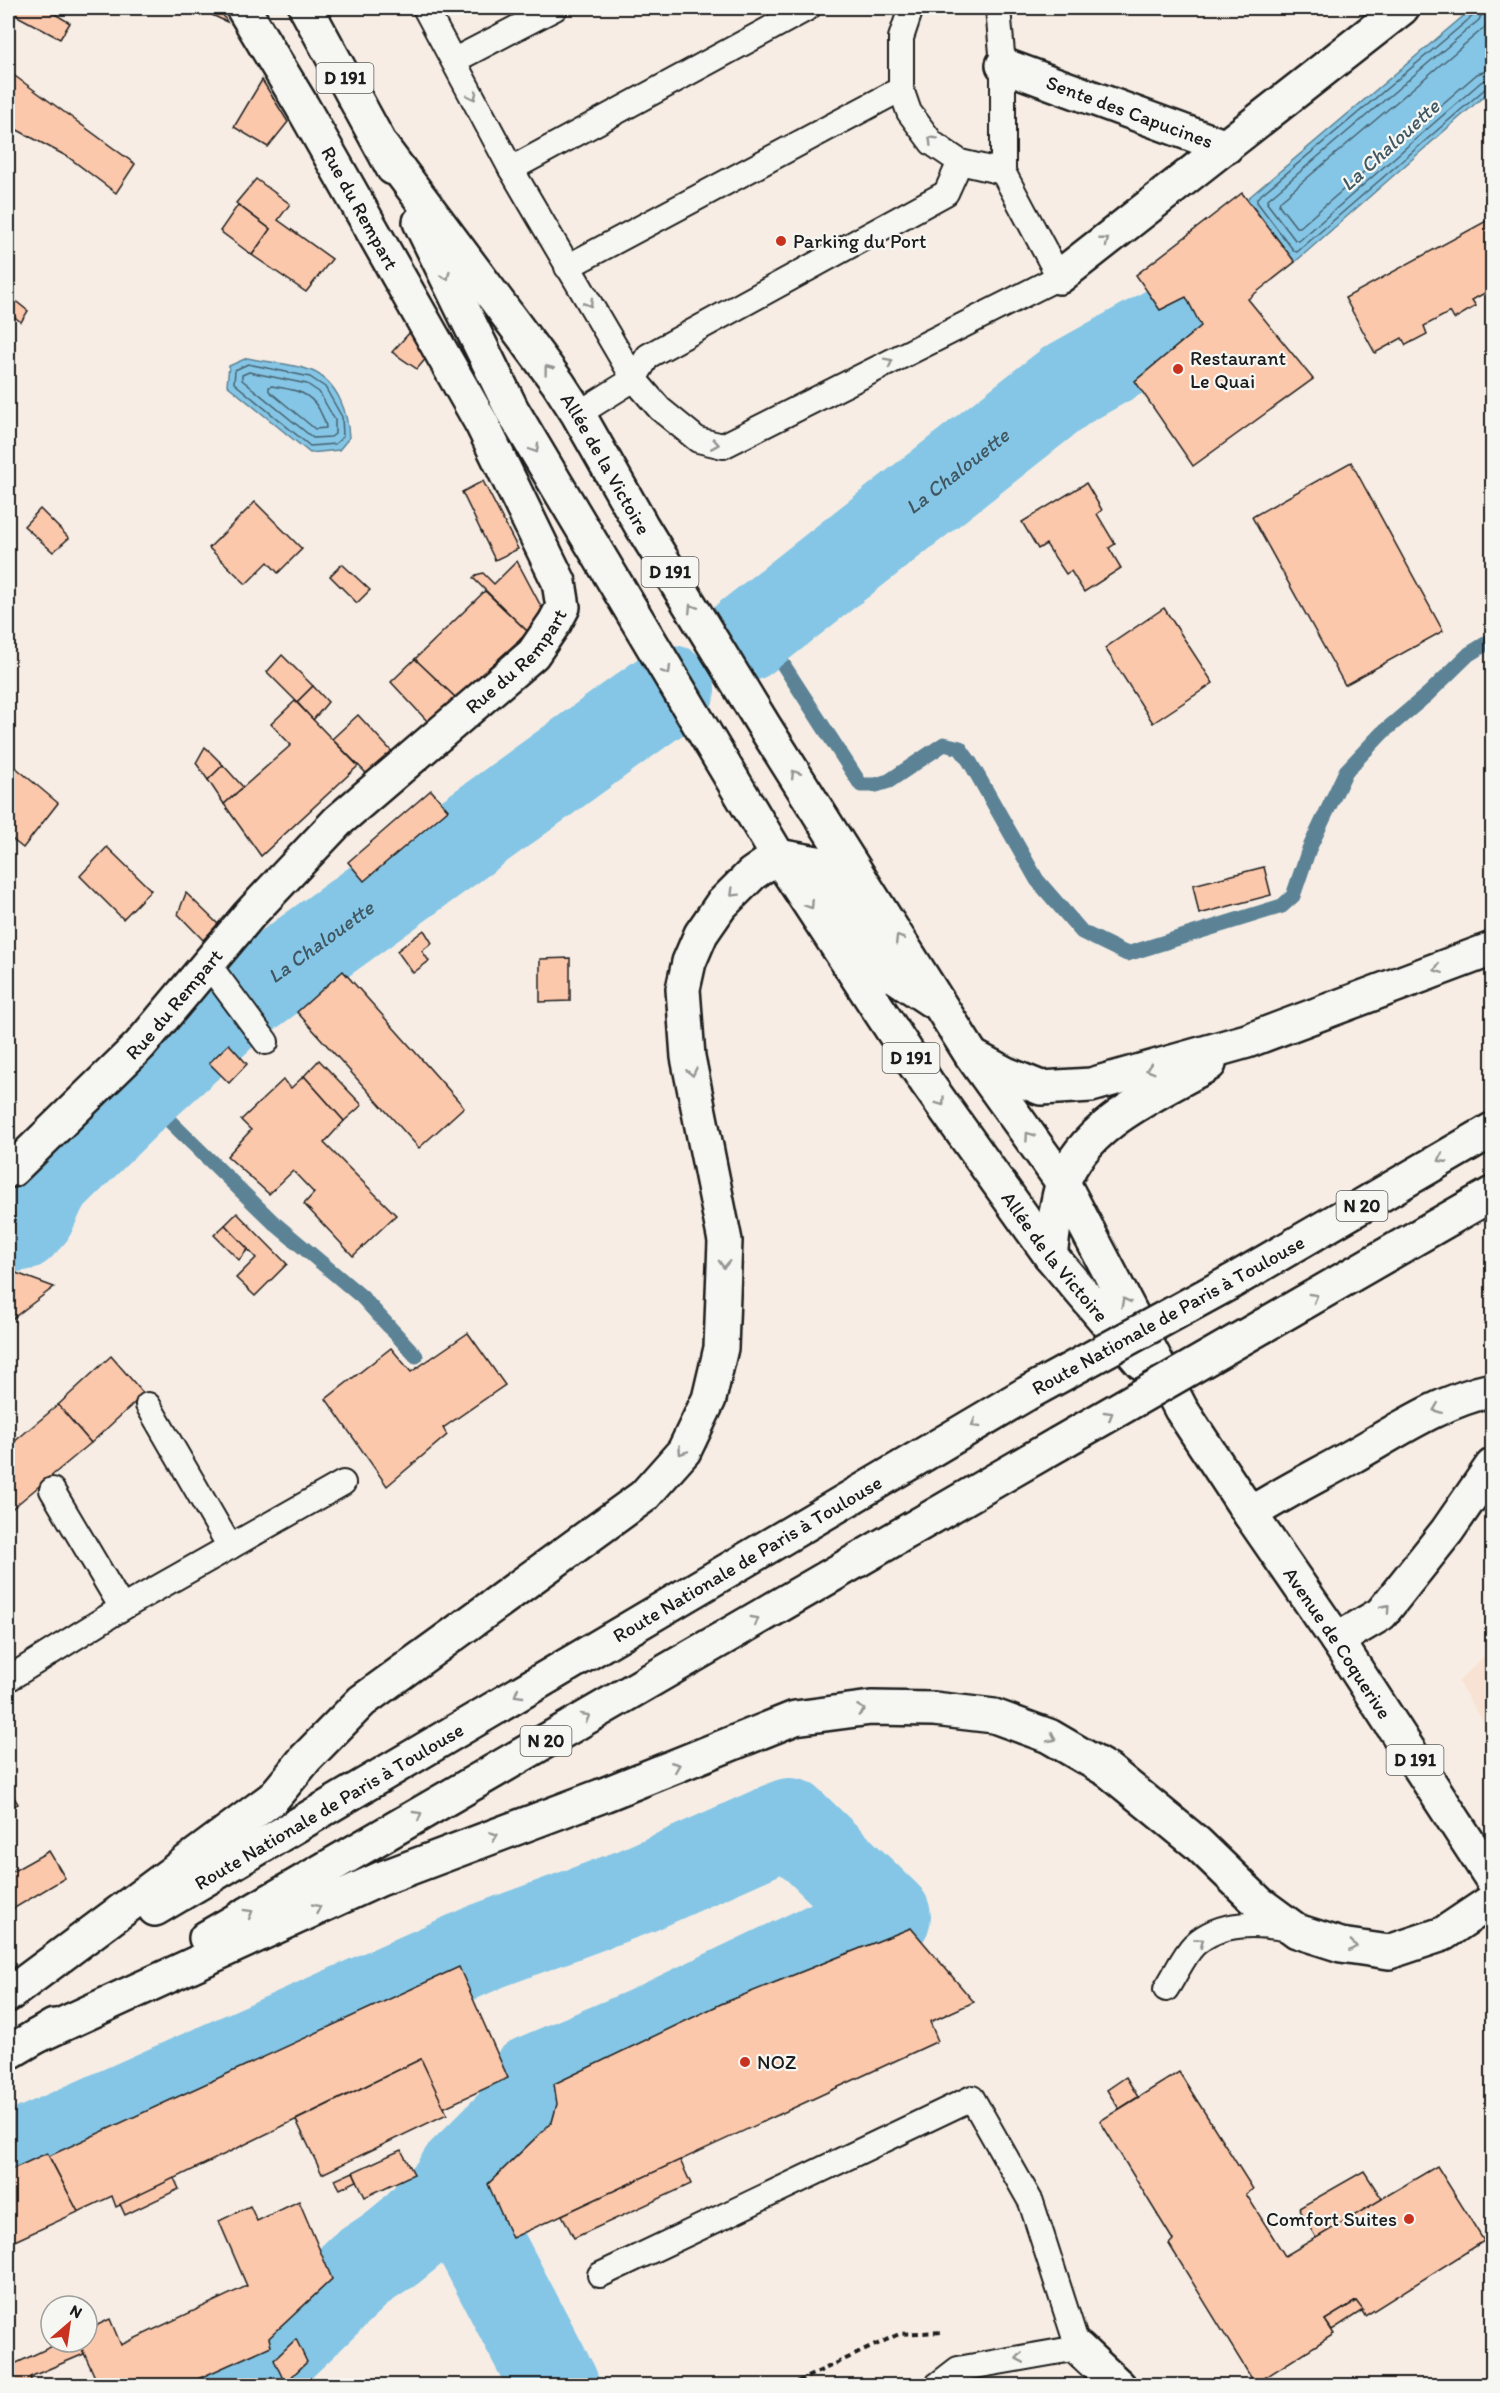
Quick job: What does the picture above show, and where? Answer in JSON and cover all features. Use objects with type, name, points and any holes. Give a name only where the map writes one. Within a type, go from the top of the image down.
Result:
[{"type":"main road","name":"Rue du Rempart","points":[[12,1170],[140,1045],[249,915],[339,821],[533,654],[563,607],[559,582],[482,424],[302,106],[243,8]]},
{"type":"main road","name":"Allée de la Victoire","points":[[306,8],[383,148],[512,410],[778,856],[927,1083],[1050,1256],[1181,1409]]},
{"type":"main road","points":[[1226,147],[1402,8]]},
{"type":"main road","name":"Sente des Capucines","points":[[1004,65],[1226,147]]},
{"type":"main road","name":"Sente des Capucines","points":[[1059,277],[1226,147]]},
{"type":"main road","name":"Allée de la Victoire","points":[[383,148],[551,374],[578,414],[666,566],[972,1056],[1063,1183],[1181,1409]]},
{"type":"main road","name":"Allée de la Victoire","points":[[778,856],[817,863],[889,972],[941,1006]]},
{"type":"main road","points":[[8,1996],[273,1798],[306,1758],[362,1701],[644,1496],[684,1451],[709,1399],[721,1348],[725,1241],[688,1057],[682,990],[689,962],[701,934],[721,905],[752,874],[778,856]]},
{"type":"main road","points":[[972,1056],[1006,1074],[1041,1088],[1091,1086],[1246,1041],[1492,949]]},
{"type":"main road","points":[[1050,1256],[1063,1183],[1083,1148],[1115,1119],[1246,1041]]},
{"type":"main road","name":"Route Nationale de Paris à Toulouse","points":[[8,1996],[1026,1394],[1231,1282],[1492,1130]]},
{"type":"main road","name":"N 20","points":[[21,2045],[1492,1194]]},
{"type":"main road","points":[[1250,1515],[1280,1495],[1415,1419],[1476,1394],[1492,1390]]},
{"type":"main road","name":"Avenue de Coquerive","points":[[1181,1409],[1250,1515],[1337,1640],[1492,1879]]},
{"type":"main road","points":[[1337,1640],[1381,1614],[1447,1532],[1492,1466]]},
{"type":"main road","points":[[21,2045],[380,1879],[601,1796],[795,1718],[871,1708],[934,1709],[994,1716],[1049,1736],[1109,1771],[1197,1843],[1258,1903],[1297,1930],[1341,1944],[1389,1952],[1443,1934],[1492,1901]]},
{"type":"main road","points":[[1078,2348],[1119,2385]]},
{"type":"lane","points":[[425,8],[511,170],[634,379],[660,409],[698,440],[723,446],[1059,277],[1003,172],[1004,65],[998,8]]},
{"type":"lane","points":[[454,60],[555,8]]},
{"type":"lane","points":[[511,170],[808,8]]},
{"type":"lane","points":[[911,8],[901,38],[901,89],[909,112],[932,143],[960,162],[1003,172]]},
{"type":"lane","points":[[567,267],[901,89]]},
{"type":"lane","points":[[578,414],[634,379],[648,356],[946,193],[960,162]]},
{"type":"lane","points":[[208,964],[266,1042]]},
{"type":"lane","points":[[148,1405],[230,1547]]},
{"type":"lane","points":[[8,1679],[122,1608],[343,1483]]},
{"type":"lane","points":[[52,1490],[122,1608]]},
{"type":"lane","points":[[1166,1989],[1194,1946],[1220,1929],[1265,1924],[1297,1930]]},
{"type":"lane","points":[[600,2275],[972,2098],[1031,2202],[1078,2348],[958,2369],[936,2385]]},
{"type":"shaded area","points":[[1492,1648],[1492,1735],[1458,1682]]},
{"type":"water","points":[[1473,8],[1492,8],[1492,89],[1295,262],[1247,199]]},
{"type":"water","points":[[247,358],[312,371],[329,383],[340,399],[348,428],[349,438],[339,450],[310,453],[227,385],[229,366]]},
{"type":"building","points":[[8,8],[45,8],[70,23],[60,39],[8,11]]},
{"type":"building","points":[[197,8],[219,8],[227,22]]},
{"type":"building","points":[[8,71],[135,164],[116,193],[68,157],[8,125]]},
{"type":"building","points":[[262,80],[288,122],[268,147],[234,127]]},
{"type":"building","points":[[256,179],[290,204],[278,220],[332,259],[306,292],[252,255],[270,229],[236,203]]},
{"type":"building","points":[[1242,193],[1295,262],[1248,299],[1313,379],[1193,466],[1135,381],[1201,326],[1186,297],[1160,310],[1136,275]]},
{"type":"building","points":[[238,205],[270,229],[252,255],[220,231]]},
{"type":"building","points":[[1490,219],[1492,223],[1492,289],[1472,300],[1476,306],[1454,319],[1450,312],[1424,326],[1427,334],[1406,345],[1402,338],[1375,353],[1345,298]]},
{"type":"building","points":[[8,295],[28,311],[21,322],[8,312]]},
{"type":"building","points":[[412,330],[428,356],[417,369],[392,352]]},
{"type":"building","points":[[1351,462],[1443,631],[1345,685],[1252,517]]},
{"type":"building","points":[[483,481],[518,549],[495,560],[462,492]]},
{"type":"building","points":[[1086,483],[1102,510],[1097,514],[1115,544],[1109,548],[1121,568],[1084,592],[1071,571],[1066,574],[1046,544],[1038,549],[1022,522]]},
{"type":"building","points":[[255,502],[302,549],[278,573],[268,562],[246,584],[209,548]]},
{"type":"building","points":[[40,509],[69,538],[53,552],[24,526]]},
{"type":"building","points":[[517,561],[545,614],[528,632],[473,578],[483,573],[494,584]]},
{"type":"building","points":[[342,564],[370,590],[357,603],[330,576]]},
{"type":"building","points":[[485,591],[528,632],[456,698],[415,659]]},
{"type":"building","points":[[1164,608],[1213,683],[1153,723],[1105,648]]},
{"type":"building","points":[[282,655],[313,686],[297,702],[267,672]]},
{"type":"building","points":[[415,659],[456,698],[429,723],[391,682]]},
{"type":"building","points":[[313,686],[328,702],[313,720],[297,702]]},
{"type":"building","points":[[295,701],[358,766],[261,856],[224,804],[291,745],[271,724]]},
{"type":"building","points":[[358,715],[395,755],[370,777],[332,739]]},
{"type":"building","points":[[205,747],[223,765],[208,780],[196,763]]},
{"type":"building","points":[[8,761],[58,803],[23,848],[8,836]]},
{"type":"building","points":[[223,765],[243,787],[224,804],[208,780]]},
{"type":"building","points":[[431,790],[448,810],[364,881],[348,862]]},
{"type":"building","points":[[107,847],[151,890],[123,919],[80,876]]},
{"type":"building","points":[[1264,867],[1271,895],[1199,914],[1193,885]]},
{"type":"building","points":[[186,893],[218,924],[203,940],[178,914]]},
{"type":"building","points":[[424,930],[432,943],[422,951],[429,961],[413,973],[397,951]]},
{"type":"building","points":[[570,958],[570,1001],[540,1002],[540,959]]},
{"type":"building","points":[[343,971],[464,1107],[419,1148],[297,1012]]},
{"type":"building","points":[[229,1044],[247,1064],[229,1083],[209,1063]]},
{"type":"building","points":[[319,1060],[362,1105],[344,1121],[304,1076]]},
{"type":"building","points":[[304,1076],[344,1121],[324,1143],[396,1215],[353,1256],[304,1204],[314,1193],[293,1171],[269,1194],[227,1156],[251,1130],[241,1120],[283,1080],[291,1088]]},
{"type":"building","points":[[237,1213],[287,1264],[255,1296],[236,1278],[256,1258],[225,1225]]},
{"type":"building","points":[[225,1225],[248,1249],[239,1260],[214,1235]]},
{"type":"building","points":[[8,1270],[54,1287],[8,1322]]},
{"type":"building","points":[[468,1333],[505,1385],[443,1428],[447,1435],[387,1486],[326,1399],[391,1348],[411,1372]]},
{"type":"building","points":[[111,1356],[144,1394],[91,1443],[58,1405]]},
{"type":"building","points":[[58,1405],[91,1443],[8,1512],[8,1447]]},
{"type":"building","points":[[8,1787],[18,1804],[8,1809]]},
{"type":"building","points":[[49,1851],[65,1878],[8,1912],[8,1874]]},
{"type":"building","name":"NOZ","points":[[911,1928],[974,2002],[930,2022],[938,2041],[512,2238],[488,2184],[552,2122],[557,2104],[554,2084],[721,2004]]},
{"type":"building","points":[[459,1967],[508,2078],[443,2108],[421,2059],[116,2207],[112,2196],[78,2212],[49,2156]]},
{"type":"building","points":[[421,2059],[447,2114],[322,2174],[296,2120]]},
{"type":"building","name":"Comfort Suites","points":[[1179,2072],[1253,2189],[1246,2194],[1285,2256],[1437,2166],[1484,2241],[1365,2316],[1356,2301],[1325,2320],[1334,2334],[1255,2384],[1169,2244],[1173,2240],[1100,2121]]},
{"type":"building","points":[[1126,2077],[1138,2097],[1119,2109],[1107,2090]]},
{"type":"building","points":[[401,2150],[414,2174],[365,2197],[353,2172]]},
{"type":"building","points":[[47,2153],[78,2212],[8,2244],[8,2171]]},
{"type":"building","points":[[680,2160],[691,2184],[574,2238],[562,2215]]},
{"type":"building","points":[[1364,2171],[1382,2199],[1316,2238],[1299,2208]]},
{"type":"building","points":[[353,2172],[357,2181],[340,2189],[335,2180]]},
{"type":"building","points":[[174,2178],[179,2189],[125,2215],[120,2204]]},
{"type":"building","points":[[299,2201],[332,2279],[269,2338],[271,2346],[182,2386],[99,2386],[84,2354],[99,2354],[99,2324],[110,2319],[121,2345],[247,2286],[219,2221],[250,2206],[257,2221]]},
{"type":"building","points":[[1356,2301],[1363,2310],[1332,2330],[1325,2320]]},
{"type":"building","points":[[296,2339],[307,2362],[285,2383],[274,2360]]},
{"type":"building","points":[[39,2352],[84,2354],[30,2377],[33,2386],[8,2386],[8,2367]]},
{"type":"waterway","name":"La Chalouette","points":[[745,638],[1067,385],[1180,322]]},
{"type":"waterway","points":[[759,627],[861,785],[876,785],[889,781],[944,744],[960,748],[1037,880],[1082,932],[1127,954],[1282,906],[1293,896],[1309,849],[1346,771],[1382,733],[1428,694],[1469,654],[1492,640]]},
{"type":"waterway","name":"La Chalouette","points":[[8,1229],[20,1227],[31,1215],[46,1183],[139,1091],[235,1004],[671,689]]},
{"type":"waterway","points":[[139,1091],[273,1222],[362,1297],[416,1356]]},
{"type":"waterway","points":[[8,1264],[31,1215]]},
{"type":"waterway","points":[[8,2160],[487,1946],[636,1891],[790,1822],[887,1916],[646,2031],[533,2079],[516,2119],[463,2172],[452,2189],[555,2386]]},
{"type":"waterway","points":[[197,2386],[278,2349],[361,2269],[413,2231],[452,2189]]},
{"type":"place","name":"Parking du Port","points":[[781,241]]},
{"type":"place","name":"Restaurant Le Quai","points":[[1178,369]]},
{"type":"place","name":"NOZ","points":[[745,2062]]},
{"type":"place","name":"Comfort Suites","points":[[1409,2219]]}]
